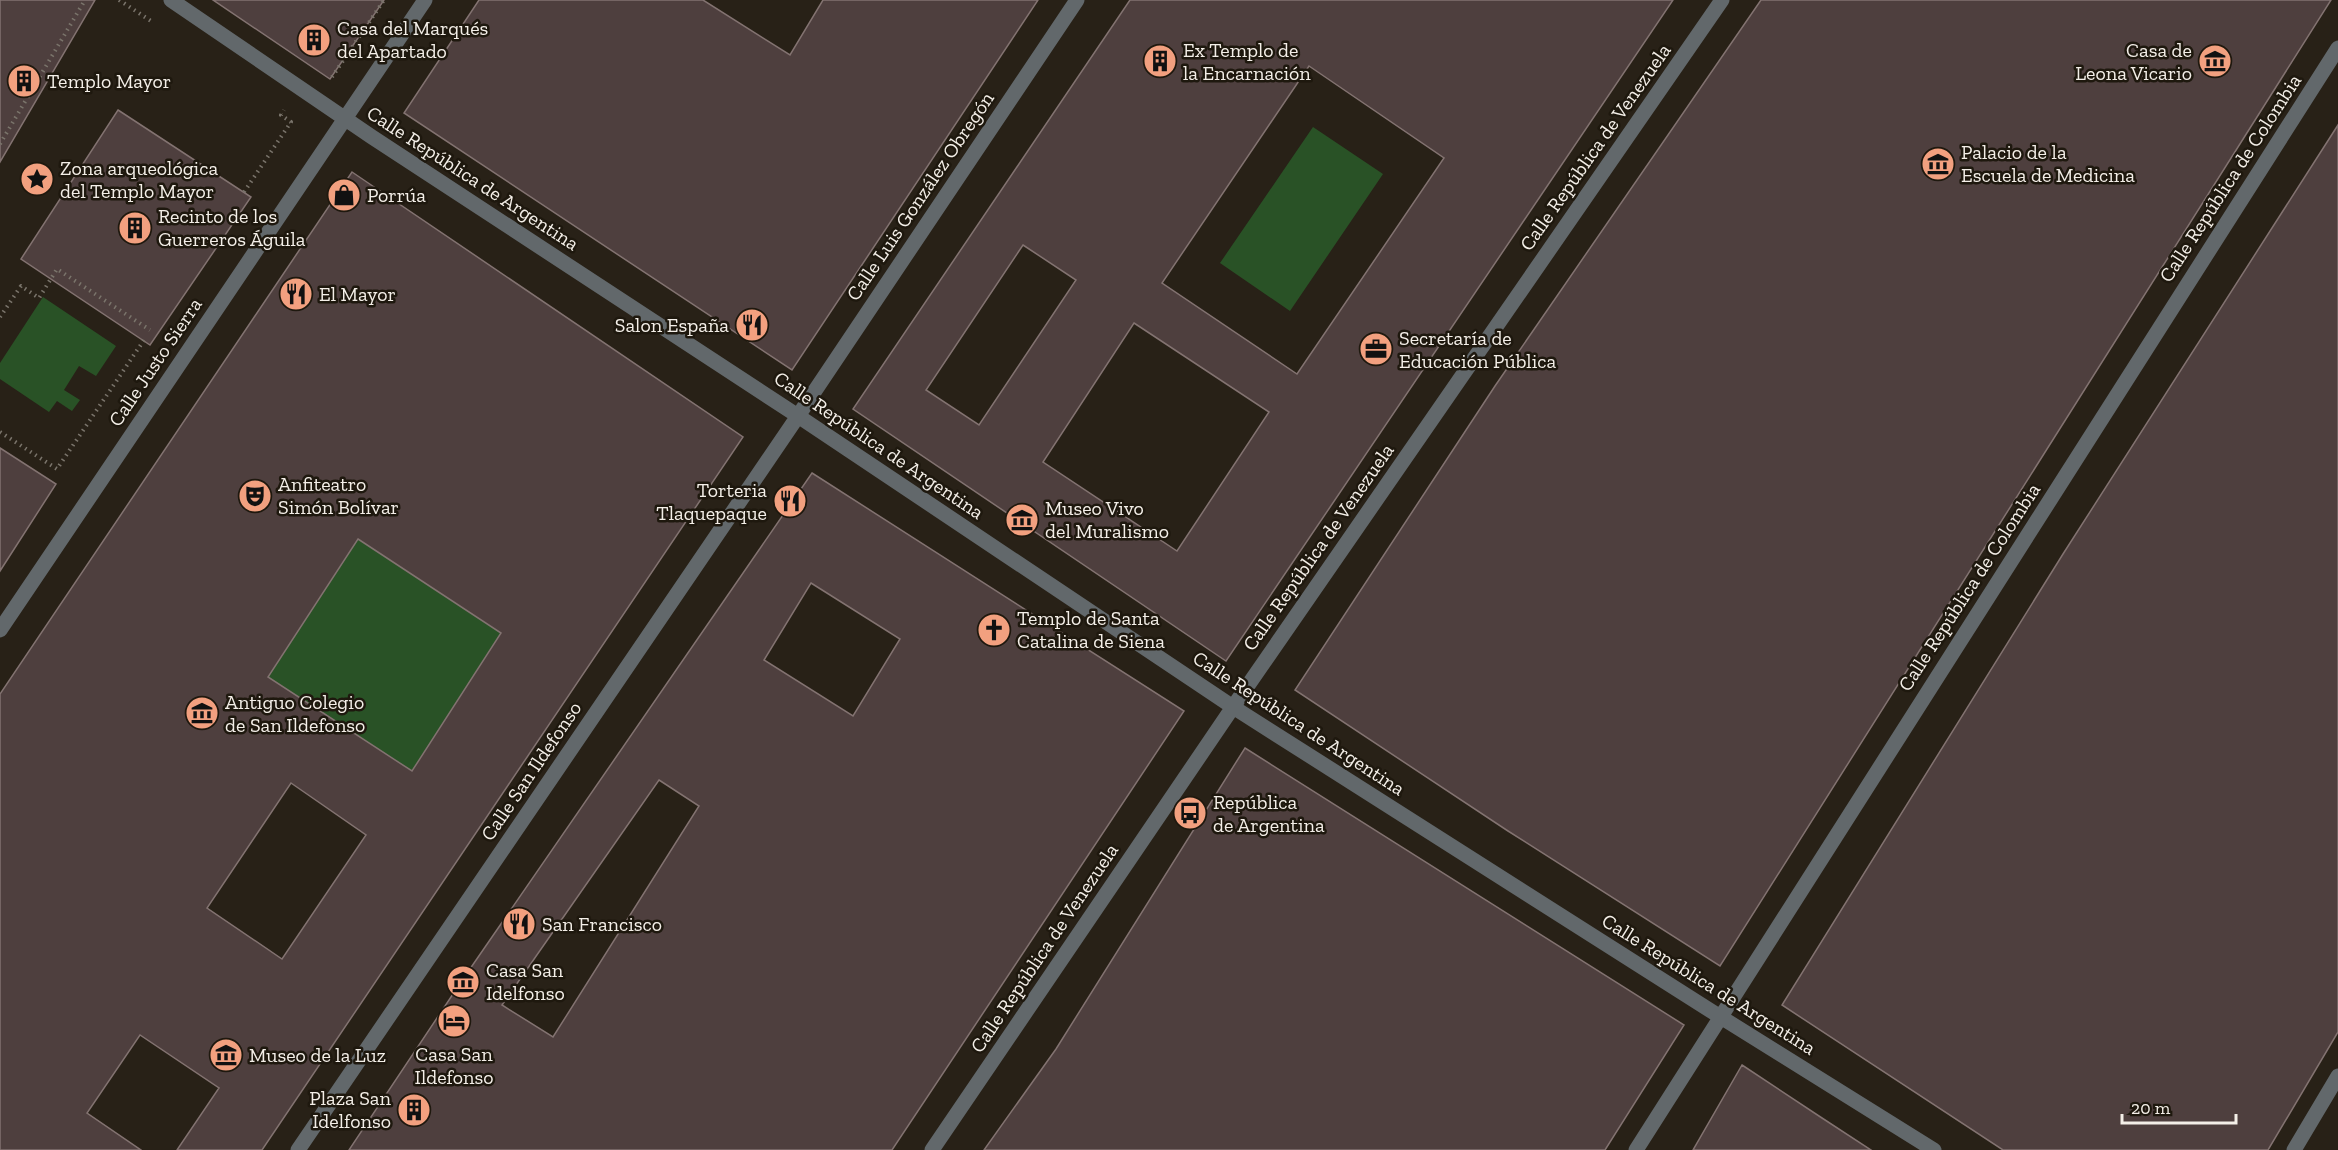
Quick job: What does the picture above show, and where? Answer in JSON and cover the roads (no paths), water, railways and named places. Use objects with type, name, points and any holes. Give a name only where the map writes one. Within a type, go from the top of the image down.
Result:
[{"type":"street","name":"Calle República de Argentina","points":[[171,0],[345,118],[798,416],[1233,707],[1719,1017],[1934,1150]]},
{"type":"street","name":"Calle Justo Sierra","points":[[0,630],[425,0]]},
{"type":"street","name":"Calle Luis González Obregón","points":[[798,416],[1077,0]]},
{"type":"street","name":"Calle República de Venezuela","points":[[932,1150],[1233,707],[1722,0]]},
{"type":"street","name":"Calle República de Colombia","points":[[1636,1150],[2338,48]]},
{"type":"street","name":"Calle San Ildefonso","points":[[298,1150],[798,416]]},
{"type":"street","points":[[2294,1150],[2338,1076]]},
{"type":"place","name":"Casa del Marqués del Apartado","points":[[314,40]]},
{"type":"place","name":"Ex Templo de la Encarnación","points":[[1160,61]]},
{"type":"place","name":"Casa de Leona Vicario","points":[[2215,61]]},
{"type":"place","name":"Templo Mayor","points":[[24,81]]},
{"type":"place","name":"Palacio de la Escuela de Medicina","points":[[1938,164]]},
{"type":"place","name":"Zona arqueológica del Templo Mayor","points":[[37,179]]},
{"type":"place","name":"Porrúa","points":[[344,195]]},
{"type":"place","name":"Recinto de los Guerreros Águila","points":[[135,228]]},
{"type":"place","name":"El Mayor","points":[[296,294]]},
{"type":"place","name":"Salon España","points":[[752,325]]},
{"type":"place","name":"Secretaría de Educación Pública","points":[[1376,349]]},
{"type":"place","name":"Anfiteatro Simón Bolívar","points":[[255,496]]},
{"type":"place","name":"Torteria Tlaquepaque","points":[[790,501]]},
{"type":"place","name":"Museo Vivo del Muralismo","points":[[1022,520]]},
{"type":"place","name":"Templo de Santa Catalina de Siena","points":[[994,630]]},
{"type":"place","name":"Antiguo Colegio de San Ildefonso","points":[[202,713]]},
{"type":"place","name":"República de Argentina","points":[[1190,813]]},
{"type":"place","name":"San Francisco","points":[[519,924]]},
{"type":"place","name":"Casa San Idelfonso","points":[[463,982]]},
{"type":"place","name":"Casa San Ildefonso","points":[[454,1021]]},
{"type":"place","name":"Museo de la Luz","points":[[226,1055]]},
{"type":"place","name":"Plaza San Idelfonso","points":[[414,1110]]}]
